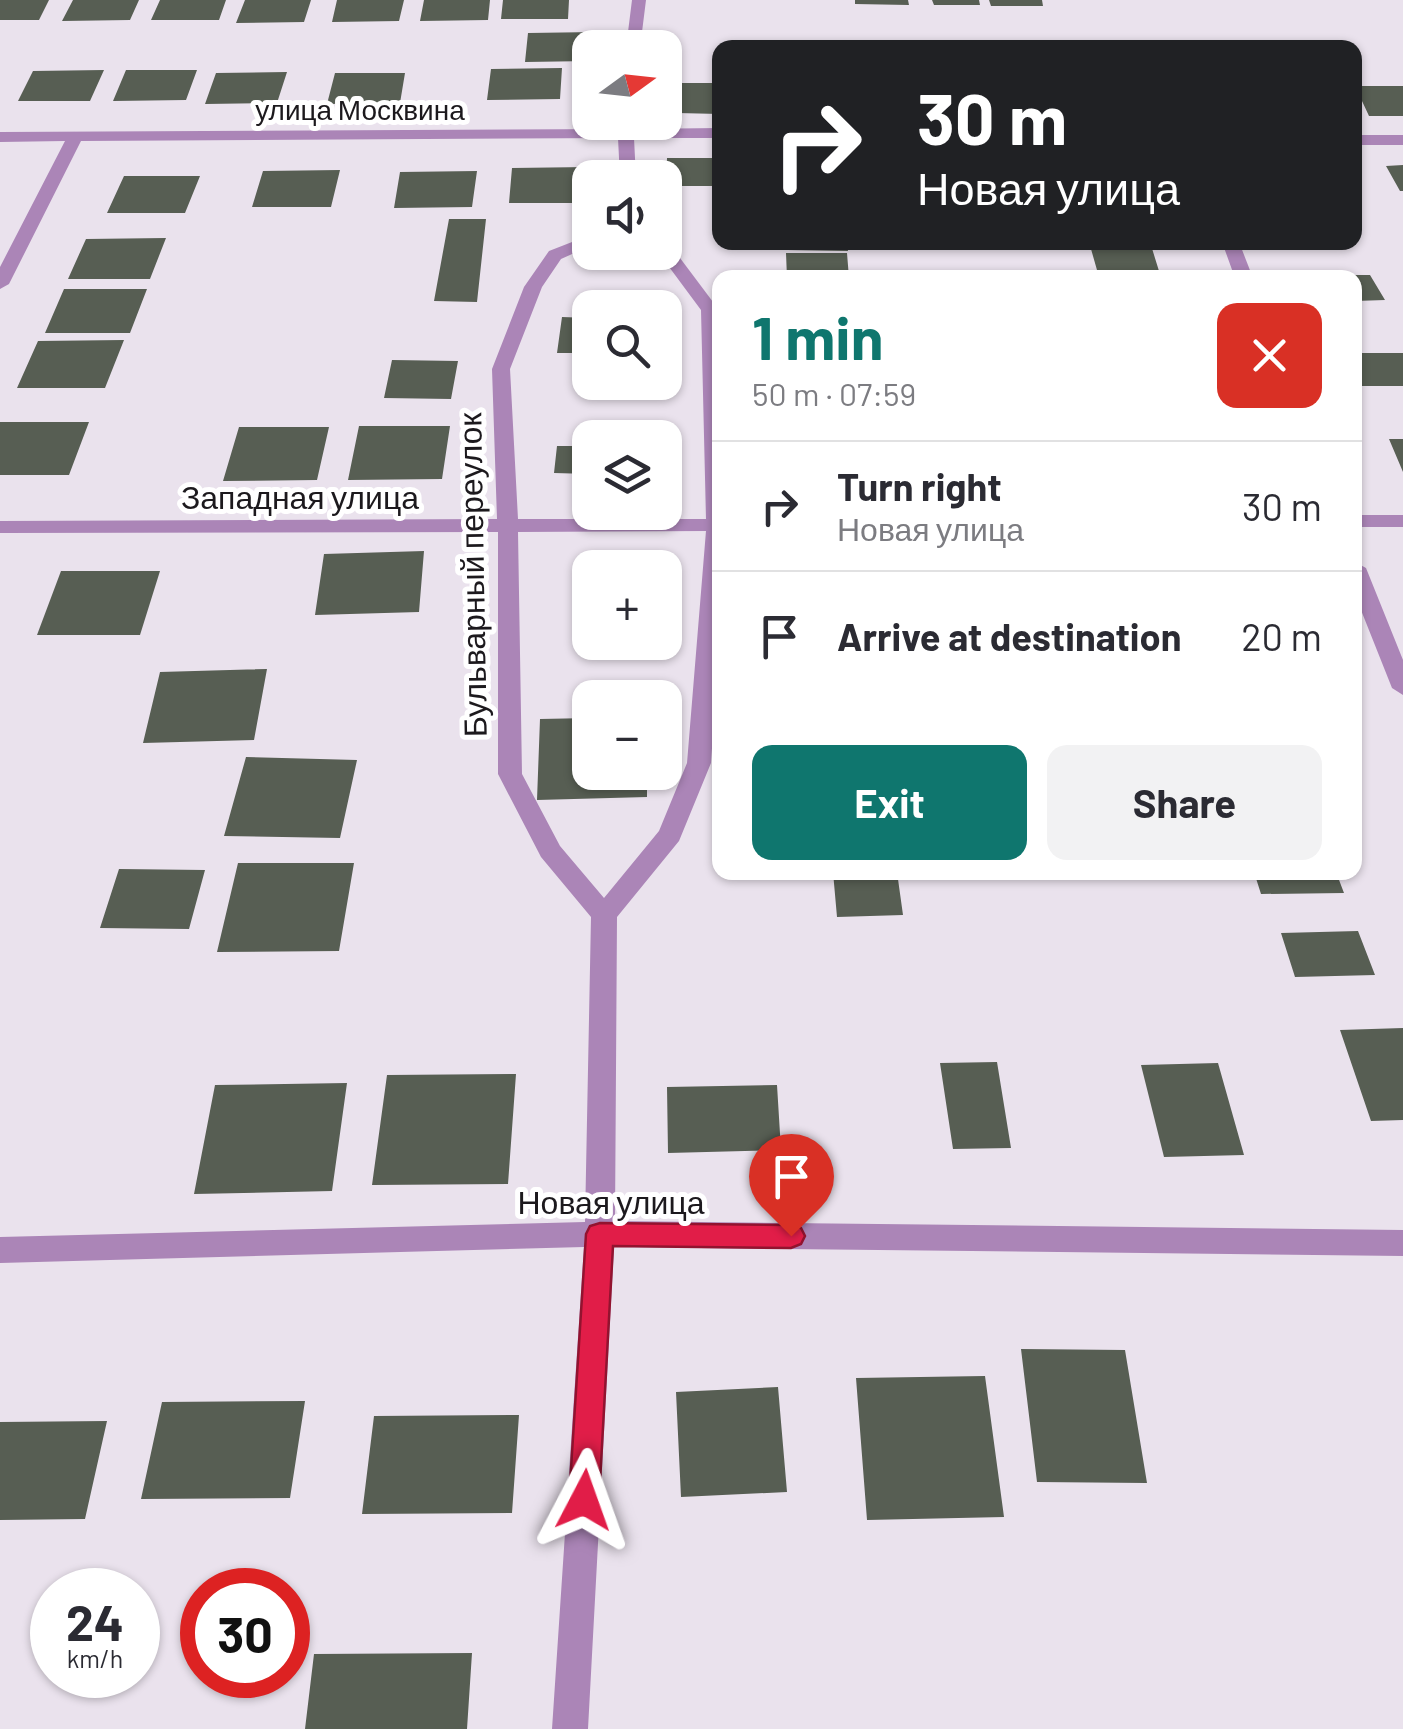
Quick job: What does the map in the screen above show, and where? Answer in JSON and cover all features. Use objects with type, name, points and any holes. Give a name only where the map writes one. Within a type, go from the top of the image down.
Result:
[{"type":"street","points":[[636,30],[639,0]]},
{"type":"street","name":"улица Москвина","points":[[0,137],[572,128]]},
{"type":"street","name":"улица Москвина","points":[[682,131],[712,132]]},
{"type":"street","points":[[0,284],[76,136]]},
{"type":"street","points":[[1362,140],[1403,140]]},
{"type":"street","name":"Бульварный переулок","points":[[572,248],[555,255],[534,286],[502,369],[510,774],[550,851],[604,914]]},
{"type":"street","points":[[680,270],[710,310],[712,364]]},
{"type":"street","points":[[1362,521],[1403,521]]},
{"type":"street","name":"Западная улица","points":[[0,527],[712,525]]},
{"type":"street","points":[[1362,586],[1403,688]]},
{"type":"street","points":[[570,1729],[600,1234],[604,914],[670,835],[699,763],[712,600]]},
{"type":"street","name":"Новая улица","points":[[0,1250],[600,1234],[1403,1243]]},
{"type":"building","points":[[0,0],[49,0],[39,20],[0,20]]},
{"type":"building","points":[[73,0],[139,0],[130,20],[62,21]]},
{"type":"building","points":[[160,0],[226,0],[219,20],[151,20]]},
{"type":"building","points":[[245,0],[311,0],[304,22],[236,23]]},
{"type":"building","points":[[337,0],[404,0],[399,21],[332,22]]},
{"type":"building","points":[[424,0],[490,0],[488,20],[420,21]]},
{"type":"building","points":[[503,0],[569,0],[568,19],[501,19]]},
{"type":"building","points":[[855,0],[908,0],[909,5],[855,4]]},
{"type":"building","points":[[932,0],[979,0],[980,5],[934,5]]},
{"type":"building","points":[[989,0],[1042,0],[1043,6],[991,6]]},
{"type":"building","points":[[572,32],[572,61],[525,62],[528,33]]},
{"type":"building","points":[[562,68],[560,99],[487,100],[491,69]]},
{"type":"building","points":[[104,70],[90,101],[18,101],[33,71]]},
{"type":"building","points":[[126,70],[197,70],[186,100],[113,101]]},
{"type":"building","points":[[287,72],[277,103],[205,104],[216,73]]},
{"type":"building","points":[[335,73],[405,73],[400,103],[327,104]]},
{"type":"building","points":[[682,83],[712,83],[712,114],[682,113]]},
{"type":"building","points":[[1362,86],[1403,86],[1403,116],[1369,116],[1362,101]]},
{"type":"building","points":[[667,158],[712,158],[712,186],[682,186],[682,160]]},
{"type":"building","points":[[1403,165],[1403,191],[1400,191],[1386,166]]},
{"type":"building","points":[[572,167],[572,203],[509,203],[512,168]]},
{"type":"building","points":[[340,170],[331,207],[252,207],[263,171]]},
{"type":"building","points":[[477,171],[472,207],[394,208],[400,172]]},
{"type":"building","points":[[124,176],[200,176],[185,213],[107,213]]},
{"type":"building","points":[[449,219],[486,219],[477,302],[434,301]]},
{"type":"building","points":[[166,238],[150,279],[68,279],[86,239]]},
{"type":"building","points":[[1091,250],[1152,250],[1159,270],[1097,270]]},
{"type":"building","points":[[786,253],[847,253],[848,270],[787,270]]},
{"type":"building","points":[[1362,275],[1370,275],[1385,300],[1362,301]]},
{"type":"building","points":[[64,289],[147,289],[130,333],[45,333]]},
{"type":"building","points":[[562,317],[572,317],[572,353],[557,353]]},
{"type":"building","points":[[124,340],[105,388],[17,388],[38,341]]},
{"type":"building","points":[[1362,353],[1403,353],[1403,386],[1362,386]]},
{"type":"building","points":[[392,360],[458,361],[451,399],[384,398]]},
{"type":"building","points":[[0,422],[89,422],[69,475],[0,475]]},
{"type":"building","points":[[359,426],[450,426],[442,479],[348,480]]},
{"type":"building","points":[[239,427],[329,427],[317,480],[223,481]]},
{"type":"building","points":[[1389,439],[1403,439],[1403,472]]},
{"type":"building","points":[[557,446],[572,446],[572,474],[554,473]]},
{"type":"building","points":[[424,551],[419,612],[315,615],[324,554]]},
{"type":"building","points":[[61,571],[160,571],[140,635],[37,635]]},
{"type":"building","points":[[267,669],[254,740],[143,743],[160,672]]},
{"type":"building","points":[[572,718],[572,790],[647,790],[647,797],[537,800],[540,719]]},
{"type":"building","points":[[246,757],[357,760],[340,838],[224,836]]},
{"type":"building","points":[[238,863],[354,863],[339,951],[217,952]]},
{"type":"building","points":[[119,869],[205,870],[189,929],[100,928]]},
{"type":"building","points":[[834,880],[898,880],[903,915],[837,917]]},
{"type":"building","points":[[1257,880],[1339,880],[1344,893],[1261,894]]},
{"type":"building","points":[[1358,931],[1375,975],[1295,977],[1281,933]]},
{"type":"building","points":[[1403,1028],[1403,1120],[1371,1121],[1340,1030]]},
{"type":"building","points":[[997,1062],[1011,1148],[953,1149],[940,1063]]},
{"type":"building","points":[[1218,1063],[1244,1155],[1164,1157],[1141,1065]]},
{"type":"building","points":[[516,1074],[508,1184],[372,1185],[387,1075]]},
{"type":"building","points":[[347,1083],[332,1191],[194,1194],[215,1085]]},
{"type":"building","points":[[777,1085],[781,1150],[668,1153],[667,1087]]},
{"type":"building","points":[[1021,1349],[1125,1350],[1147,1483],[1037,1482]]},
{"type":"building","points":[[985,1376],[1004,1517],[867,1520],[856,1378]]},
{"type":"building","points":[[778,1387],[787,1492],[681,1497],[676,1392]]},
{"type":"building","points":[[305,1401],[290,1498],[141,1499],[162,1402]]},
{"type":"building","points":[[519,1415],[512,1513],[362,1514],[374,1416]]},
{"type":"building","points":[[107,1421],[85,1519],[0,1520],[0,1422]]},
{"type":"building","points":[[472,1653],[467,1729],[305,1729],[314,1654]]},
{"type":"route","points":[[584,1500],[600,1234],[791,1236]]}]
